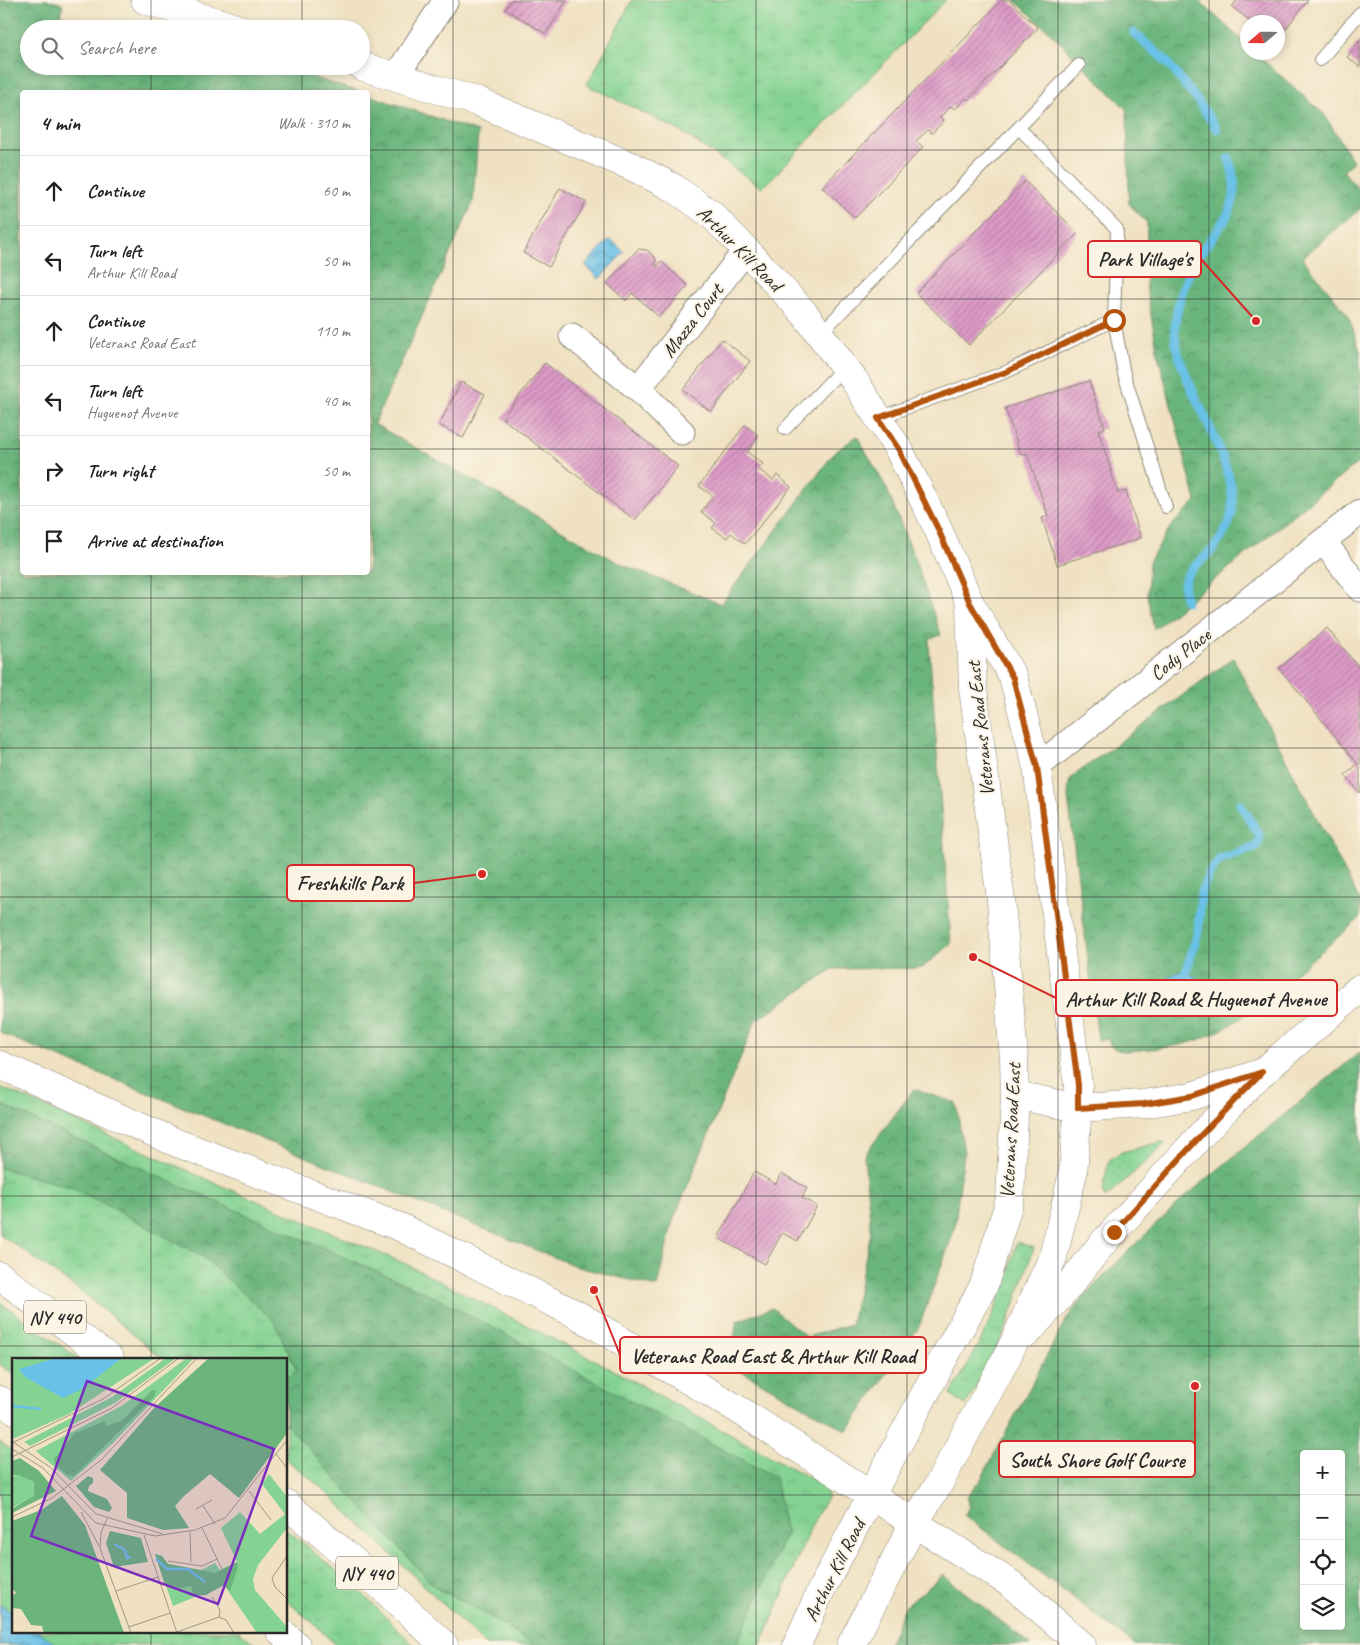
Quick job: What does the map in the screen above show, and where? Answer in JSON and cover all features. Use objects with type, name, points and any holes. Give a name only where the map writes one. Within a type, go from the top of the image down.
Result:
[{"type":"main road","points":[[145,0],[211,20]]},
{"type":"main road","name":"Arthur Kill Road","points":[[370,69],[478,102],[631,166],[674,188],[711,214],[804,314],[844,367],[878,418],[899,450],[938,529],[970,603]]},
{"type":"main road","name":"Veterans Road East","points":[[914,1523],[937,1487],[1009,1353],[1052,1257],[1074,1173],[1078,1108],[1078,1085],[1037,767],[1013,678],[970,603]]},
{"type":"main road","name":"Veterans Road East","points":[[872,1496],[984,1285],[1010,1198],[1015,1095],[1014,1059],[1001,900],[973,688],[970,603]]},
{"type":"main road","points":[[1009,1353],[1064,1292],[1102,1244],[1203,1133],[1262,1072],[1360,988]]},
{"type":"main road","points":[[0,1065],[177,1143],[400,1227],[576,1314],[739,1410],[1011,1584],[1082,1645]]},
{"type":"main road","points":[[1015,1095],[1078,1108],[1144,1104],[1192,1096],[1262,1072]]},
{"type":"main road","name":"NY 440","points":[[0,1276],[109,1358]]},
{"type":"main road","points":[[0,1400],[12,1409]]},
{"type":"main road","name":"Arthur Kill Road","points":[[797,1645],[822,1590],[872,1496]]},
{"type":"main road","name":"NY 440","points":[[288,1506],[356,1563],[444,1645]]},
{"type":"main road","points":[[851,1645],[914,1523]]},
{"type":"main road","points":[[281,1632],[296,1645]]},
{"type":"street","points":[[396,76],[446,0]]},
{"type":"street","name":"Mazza Court","points":[[638,390],[746,250]]},
{"type":"street","points":[[572,336],[638,390],[682,432]]},
{"type":"street","name":"Cody Place","points":[[1037,767],[1360,512]]},
{"type":"street","points":[[1323,541],[1360,589]]},
{"type":"lane","points":[[1320,60],[1360,12]]},
{"type":"lane","points":[[820,334],[1079,65]]},
{"type":"lane","points":[[1018,128],[1116,229],[1114,320],[1124,374],[1166,507]]},
{"type":"lane","points":[[878,418],[1006,372],[1114,320]]},
{"type":"lane","points":[[785,429],[844,367]]},
{"type":"green space","points":[[0,0],[48,0],[63,4],[60,15],[79,20],[20,20],[20,75],[305,75],[354,90],[20,90],[20,575],[370,575],[370,96],[478,132],[473,202],[374,424],[621,564],[721,604],[834,453],[857,436],[886,487],[914,557],[941,635],[930,639],[929,643],[951,944],[922,968],[833,969],[756,1020],[673,1221],[657,1287],[578,1267],[0,1032]]},
{"type":"green space","points":[[632,0],[946,0],[762,188],[682,132],[587,85]]},
{"type":"green space","points":[[1014,0],[1198,0],[1240,39],[1240,60],[1263,60],[1324,114],[1353,161],[1343,171],[1360,191],[1360,209],[1302,258],[1348,315],[1360,351],[1360,461],[1154,629],[1147,595],[1149,562],[1171,526],[1196,501],[1158,355],[1146,287],[1147,223],[1129,204],[1127,110],[1048,30]]},
{"type":"green space","points":[[1233,658],[1360,901],[1360,918],[1265,999],[1242,1017],[1217,1032],[1180,1045],[1130,1051],[1116,1049],[1110,1044],[1108,1039],[1098,1040],[1068,797],[1069,783],[1072,777]],"holes":[[[1183,970],[1194,976],[1161,994],[1166,981],[1174,974]]]},
{"type":"green space","points":[[1360,1052],[1360,1645],[1135,1645],[964,1515],[970,1507],[966,1497],[980,1481],[1067,1318],[1080,1301],[1123,1256],[1186,1196]]},
{"type":"green space","points":[[0,1087],[222,1186],[410,1266],[602,1364],[826,1487],[828,1496],[812,1524],[761,1645],[486,1645],[323,1489],[288,1461],[288,1358],[162,1358],[83,1293],[0,1234]]},
{"type":"green space","points":[[914,1089],[956,1103],[964,1153],[954,1231],[919,1327],[847,1431],[732,1366],[737,1321],[772,1308],[807,1337],[851,1324],[871,1232],[864,1156]]},
{"type":"green space","points":[[0,1104],[167,1180],[431,1295],[775,1477],[786,1534],[736,1645],[534,1645],[483,1612],[436,1588],[288,1426],[288,1377],[297,1371],[274,1321],[202,1256],[74,1188],[0,1168]]},
{"type":"green space","points":[[1161,1142],[1165,1144],[1108,1196],[1104,1197],[1103,1190],[1108,1163],[1111,1158],[1122,1152]]},
{"type":"green space","points":[[1017,1242],[1034,1248],[1006,1328],[966,1405],[950,1395],[994,1312]]},
{"type":"green space","points":[[0,1302],[78,1358],[12,1358],[12,1373],[0,1365]]},
{"type":"green space","points":[[0,1442],[12,1451],[12,1632],[240,1632],[256,1645],[0,1645]]},
{"type":"green space","points":[[288,1531],[358,1589],[414,1645],[336,1645],[288,1602]]},
{"type":"green space","points":[[943,1575],[1031,1645],[888,1645],[905,1607]]},
{"type":"water","points":[[610,239],[624,252],[599,279],[585,265]]},
{"type":"water","points":[[1183,970],[1193,975],[1199,989],[1195,1003],[1189,1009],[1176,1011],[1169,1009],[1161,994],[1168,979]]},
{"type":"water","points":[[0,1605],[12,1613],[12,1632],[39,1632],[57,1645],[0,1645]]},
{"type":"building","points":[[511,0],[567,0],[546,34],[505,9]]},
{"type":"building","points":[[1002,0],[1009,0],[1038,28],[968,100],[966,98],[955,109],[951,106],[940,117],[944,121],[932,133],[928,130],[916,141],[923,147],[855,218],[822,187]]},
{"type":"building","points":[[1237,0],[1308,0],[1285,30],[1285,15],[1243,15],[1232,7]]},
{"type":"building","points":[[1360,40],[1360,67],[1347,57]]},
{"type":"building","points":[[1025,181],[1078,233],[969,345],[916,293]]},
{"type":"building","points":[[560,188],[586,202],[549,267],[523,253]]},
{"type":"building","points":[[638,249],[647,250],[655,257],[656,262],[654,264],[657,266],[661,261],[688,286],[659,317],[632,293],[626,301],[607,283]]},
{"type":"building","points":[[722,339],[750,361],[711,412],[683,390]]},
{"type":"building","points":[[545,363],[678,466],[635,520],[502,418]]},
{"type":"building","points":[[1089,381],[1105,428],[1098,430],[1118,493],[1126,491],[1141,538],[1057,565],[1042,518],[1048,516],[1027,453],[1021,455],[1005,408]]},
{"type":"building","points":[[461,382],[485,394],[463,438],[439,425]]},
{"type":"building","points":[[745,425],[759,436],[747,452],[763,464],[758,469],[773,480],[777,475],[791,487],[745,544],[731,533],[727,538],[712,528],[716,523],[701,512],[713,496],[699,486]]},
{"type":"building","points":[[1327,628],[1360,669],[1360,793],[1345,775],[1358,764],[1279,668]]},
{"type":"building","points":[[754,1172],[776,1184],[781,1173],[783,1174],[807,1188],[802,1198],[817,1206],[798,1241],[782,1233],[765,1264],[718,1238]]},
{"type":"waterway","points":[[1134,33],[1166,61],[1217,129]]},
{"type":"waterway","points":[[1186,601],[1184,591],[1186,577],[1213,549],[1226,529],[1230,520],[1233,501],[1224,462],[1180,361],[1175,325],[1181,295],[1189,275],[1198,257],[1230,210],[1234,196],[1234,186],[1229,158]]},
{"type":"waterway","points":[[1186,972],[1198,932],[1201,892],[1210,872],[1220,859],[1256,847],[1260,836],[1240,804]]},
{"type":"place","name":"Park Village's","points":[[1256,321]]},
{"type":"place","name":"Freshkills Park","points":[[482,874]]},
{"type":"place","name":"Arthur Kill Road & Huguenot Avenue","points":[[973,957]]},
{"type":"place","name":"Veterans Road East & Arthur Kill Road","points":[[594,1290]]},
{"type":"place","name":"South Shore Golf Course","points":[[1195,1386]]},
{"type":"route","points":[[1114,320],[1006,372],[878,418],[899,450],[938,529],[970,603],[1013,678],[1037,767],[1078,1085],[1078,1108],[1117,1107],[1192,1096],[1262,1072],[1203,1133],[1114,1232]]}]
